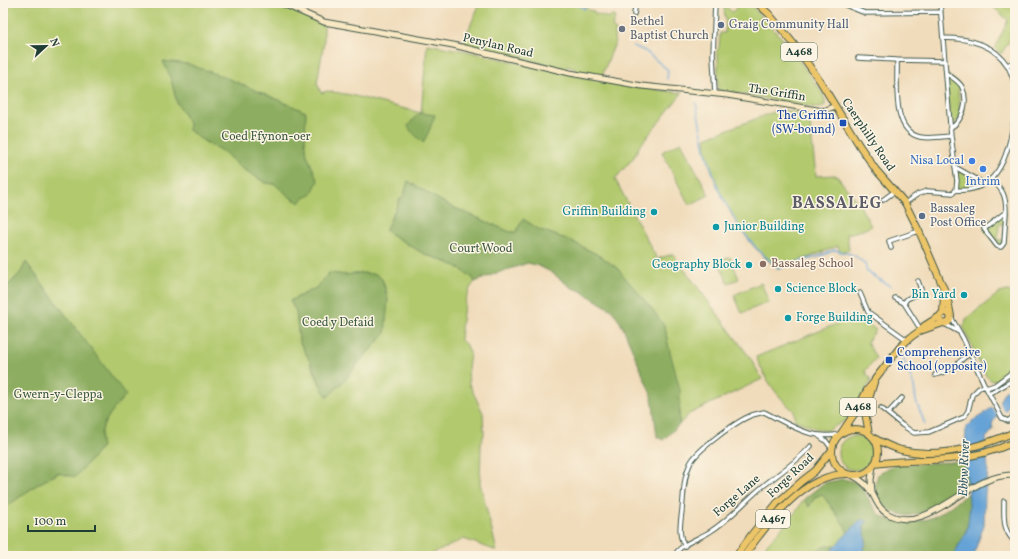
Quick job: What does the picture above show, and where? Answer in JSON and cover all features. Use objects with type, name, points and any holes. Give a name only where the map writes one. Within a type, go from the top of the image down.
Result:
[{"type":"main road","name":"Caerphilly Road","points":[[757,3],[769,14],[793,43],[820,81],[876,170],[905,203],[919,231],[949,302],[951,316]]},
{"type":"main road","name":"Caerphilly Road","points":[[941,314],[945,298],[944,290]]},
{"type":"main road","points":[[948,313],[951,316],[948,323],[943,323],[940,320],[941,314],[948,313]]},
{"type":"main road","name":"A468","points":[[840,433],[857,410],[867,390],[889,360],[907,340],[941,314]]},
{"type":"main road","name":"A468","points":[[921,330],[943,323]]},
{"type":"main road","name":"A468","points":[[871,436],[865,412],[874,382]]},
{"type":"main road","points":[[1015,432],[994,441],[962,449],[928,453],[902,450],[891,447],[865,431],[855,428],[840,433],[834,441],[832,450],[833,459],[837,466],[849,474],[864,473],[874,465],[896,461],[962,457],[1015,442]]},
{"type":"main road","points":[[871,436],[878,450],[874,465]]},
{"type":"main road","name":"Forge Road","points":[[736,556],[778,502],[815,471],[832,450]]},
{"type":"main road","name":"Forge Road","points":[[744,556],[778,513],[806,487],[826,477],[839,474],[849,474]]},
{"type":"street","name":"Penylan Road","points":[[281,3],[324,22],[460,47],[570,73],[642,86],[715,94]]},
{"type":"street","points":[[634,14],[636,3]]},
{"type":"street","points":[[715,3],[713,57],[715,94]]},
{"type":"street","points":[[840,3],[865,13],[941,12]]},
{"type":"street","points":[[940,3],[950,128],[957,181],[956,190]]},
{"type":"street","points":[[943,38],[963,38],[984,45],[997,53],[1007,65],[1015,86]]},
{"type":"street","points":[[858,58],[945,61]]},
{"type":"street","points":[[897,60],[898,112],[904,126],[912,135],[921,138],[951,136]]},
{"type":"street","points":[[1007,65],[1015,62]]},
{"type":"street","points":[[946,73],[962,87],[965,98],[962,116],[955,125],[950,128]]},
{"type":"street","name":"The Griffin","points":[[715,94],[823,111],[835,106]]},
{"type":"street","points":[[905,203],[918,194],[927,191],[953,193],[956,190],[965,191],[984,184],[992,179],[1008,152],[1015,115]]},
{"type":"street","points":[[955,168],[984,184]]},
{"type":"street","points":[[992,179],[1001,189],[1006,199],[1006,212],[1004,243],[1001,247],[997,246],[984,229],[1006,212]]},
{"type":"street","points":[[883,200],[895,191]]},
{"type":"street","points":[[891,248],[889,241],[919,231]]},
{"type":"street","points":[[904,303],[907,299],[922,292],[918,281]]},
{"type":"street","points":[[860,293],[868,312],[907,340]]},
{"type":"street","points":[[895,298],[904,303],[921,330]]},
{"type":"street","name":"Caerphilly Road","points":[[951,316],[1002,418],[1008,421],[1015,415]]},
{"type":"street","points":[[943,323],[960,333]]},
{"type":"street","points":[[936,375],[945,373],[955,366],[962,358],[970,354]]},
{"type":"street","points":[[881,408],[902,426],[914,433],[929,432],[964,417],[968,411],[972,395],[980,388],[995,385],[1015,370]]},
{"type":"street","points":[[990,395],[1015,379]]},
{"type":"street","points":[[888,413],[902,398]]},
{"type":"street","points":[[684,546],[681,541],[680,531],[687,471],[695,457],[704,448],[735,425],[752,415],[764,412],[807,434],[833,436],[840,433]]},
{"type":"street","points":[[819,436],[826,441],[832,450]]},
{"type":"street","name":"Forge Lane","points":[[674,556],[678,549],[711,531],[730,517],[762,487],[802,457],[812,446]]},
{"type":"street","points":[[872,493],[871,480],[874,465]]},
{"type":"street","points":[[849,474],[861,480],[872,493],[877,504],[884,512],[894,517],[907,519],[914,519],[929,514],[971,487],[990,478],[1015,475]]},
{"type":"street","points":[[1004,501],[1004,525],[1008,535],[1015,542]]},
{"type":"green space","points":[[3,3],[276,3],[324,25],[324,42],[317,83],[321,93],[327,91],[351,95],[421,113],[427,44],[466,51],[607,83],[682,93],[639,147],[634,157],[615,179],[657,259],[673,254],[751,359],[762,379],[689,414],[679,425],[680,411],[665,327],[617,268],[602,257],[571,241],[538,229],[523,219],[516,232],[510,232],[448,205],[408,182],[404,195],[400,199],[386,229],[389,233],[426,255],[456,266],[472,277],[475,282],[468,293],[462,317],[460,339],[467,346],[470,353],[468,370],[469,384],[483,413],[484,434],[481,444],[480,483],[497,551],[464,539],[428,556],[4,556],[3,509],[38,484],[59,473],[83,468],[102,446],[101,432],[104,425],[111,412],[125,395],[26,262],[21,272],[3,291]],"holes":[[[164,62],[183,64],[203,69],[305,112],[305,141],[307,155],[317,181],[300,203],[290,197],[275,184],[266,183],[240,167],[224,152],[205,142],[189,130],[189,123],[177,103],[171,79]],[[329,273],[346,275],[362,273],[382,279],[387,293],[385,334],[359,362],[346,379],[323,391],[310,361],[299,341],[296,311],[290,301],[316,288]]]},
{"type":"green space","points":[[480,3],[574,3],[585,8],[585,6],[589,10],[594,11],[594,13],[609,18],[611,15],[615,17],[612,27],[616,30],[614,38],[615,43],[601,78],[576,72],[576,69],[567,66],[566,69],[462,45]]},
{"type":"green space","points":[[737,3],[749,3],[788,45],[822,92],[825,105],[818,108],[718,90],[718,54],[716,53],[719,47],[720,33],[725,33],[726,18],[724,7],[728,8],[732,12],[736,8]]},
{"type":"green space","points":[[990,3],[1015,3],[1015,32],[1001,54],[995,48],[1008,20]]},
{"type":"green space","name":"Coed Ffynon-oer","points":[[163,61],[188,64],[227,78],[306,112],[305,141],[307,155],[318,181],[311,195],[302,199],[300,203],[290,197],[275,184],[266,183],[240,167],[224,152],[199,138],[189,130],[189,123],[177,103],[171,79]]},
{"type":"green space","points":[[946,73],[962,87],[958,91],[960,110],[964,108],[962,116],[950,128]]},
{"type":"green space","points":[[779,110],[809,114],[816,176],[836,175],[859,204],[871,226],[863,230],[847,234],[849,250],[840,252],[838,246],[779,269],[756,249],[738,225],[730,211],[722,196],[710,166],[705,138]]},
{"type":"green space","points":[[421,113],[435,115],[423,143],[408,126],[415,117]]},
{"type":"green space","points":[[681,142],[709,195],[689,205],[662,152]]},
{"type":"green space","points":[[955,167],[985,184],[956,190]]},
{"type":"green space","name":"Court Wood","points":[[408,181],[448,205],[510,232],[516,232],[523,219],[538,229],[571,241],[602,257],[617,268],[652,309],[665,327],[680,390],[679,425],[663,440],[657,437],[652,397],[625,332],[612,310],[579,290],[572,288],[551,272],[539,266],[528,263],[475,282],[472,277],[456,266],[426,255],[389,233],[386,229],[400,199],[404,195]]},
{"type":"green space","points":[[1006,212],[1005,224],[999,224],[998,240],[1004,240],[1001,247],[997,246],[984,229]]},
{"type":"green space","points":[[730,257],[739,279],[728,283],[718,261]]},
{"type":"green space","name":"Gwern-y-Cleppa","points":[[26,262],[126,395],[107,418],[101,432],[102,446],[75,477],[58,473],[38,484],[3,509],[3,291],[21,272]]},
{"type":"green space","name":"Coed y Defaid","points":[[329,273],[346,275],[362,273],[376,274],[382,279],[388,299],[385,334],[359,362],[346,379],[328,397],[323,391],[310,361],[299,341],[296,311],[290,301],[316,288]]},
{"type":"green space","points":[[761,283],[769,302],[742,313],[734,295]]},
{"type":"green space","points":[[1008,291],[1015,295],[1015,366],[999,379],[992,381],[987,377],[981,367],[963,326],[966,322],[965,320],[999,293]]},
{"type":"green space","points":[[851,318],[859,318],[876,330],[867,342],[876,358],[865,371],[871,380],[855,409],[845,421],[826,431],[795,420],[794,411],[781,399],[763,373],[756,357]]},
{"type":"green space","points":[[858,436],[865,438],[870,443],[872,453],[870,463],[865,468],[852,470],[845,468],[840,463],[838,450],[840,443],[845,438]]},
{"type":"green space","points":[[966,461],[968,483],[921,513],[907,516],[887,510],[877,498],[875,485],[878,474],[887,468],[896,465]]},
{"type":"green space","points":[[843,479],[850,480],[859,485],[881,516],[886,519],[907,522],[933,517],[969,493],[969,522],[954,556],[862,556],[866,542],[864,526],[867,522],[860,520],[848,534],[845,526],[822,494],[815,497],[809,507],[804,499],[824,483]]},
{"type":"green space","points":[[822,494],[845,526],[848,534],[829,554],[831,556],[757,556],[794,515],[804,499],[809,507],[815,497]]},
{"type":"green space","points":[[836,545],[828,556],[806,556],[825,546]]},
{"type":"green space","points":[[839,550],[842,556],[831,556],[829,554]]},
{"type":"water","points":[[1015,385],[1015,399],[1006,410],[994,420],[992,424],[993,430],[986,438],[988,471],[985,494],[984,525],[973,556],[954,556],[966,531],[969,513],[965,452],[967,426],[999,402],[1004,392]]},
{"type":"water","points":[[860,520],[865,520],[868,522],[865,523],[864,526],[866,542],[862,556],[842,556],[839,550],[829,554],[836,545]]},
{"type":"pier","points":[[998,400],[1005,413],[999,418],[991,405]]},
{"type":"waterway","points":[[574,3],[585,9]]},
{"type":"waterway","points":[[633,46],[645,51],[668,70],[667,79]]},
{"type":"waterway","points":[[696,103],[705,150],[720,193],[739,227],[757,249],[779,269],[835,250],[854,255],[865,264],[867,272],[890,286]]},
{"type":"waterway","points":[[902,355],[914,386],[916,401],[925,424]]},
{"type":"place","name":"Graig Community Hall","points":[[721,25]]},
{"type":"place","name":"Bethel Baptist Church","points":[[622,29]]},
{"type":"place","name":"The Griffin (SW-bound)","points":[[843,123]]},
{"type":"place","name":"Nisa Local","points":[[972,161]]},
{"type":"place","name":"Intrim","points":[[983,169]]},
{"type":"place","name":"Griffin Building","points":[[654,212]]},
{"type":"place","name":"Bassaleg Post Office","points":[[922,216]]},
{"type":"place","name":"Junior Building","points":[[716,227]]},
{"type":"place","name":"Bassaleg School","points":[[763,264]]},
{"type":"place","name":"Geography Block","points":[[749,265]]},
{"type":"place","name":"Science Block","points":[[778,289]]},
{"type":"place","name":"Bin Yard","points":[[964,295]]},
{"type":"place","name":"Forge Building","points":[[788,318]]},
{"type":"place","name":"Comprehensive School (opposite)","points":[[889,360]]},
{"type":"district","name":"BASSALEG","points":[[837,204]]},
{"type":"water label","name":"Ebbw River","points":[[965,468]]}]
